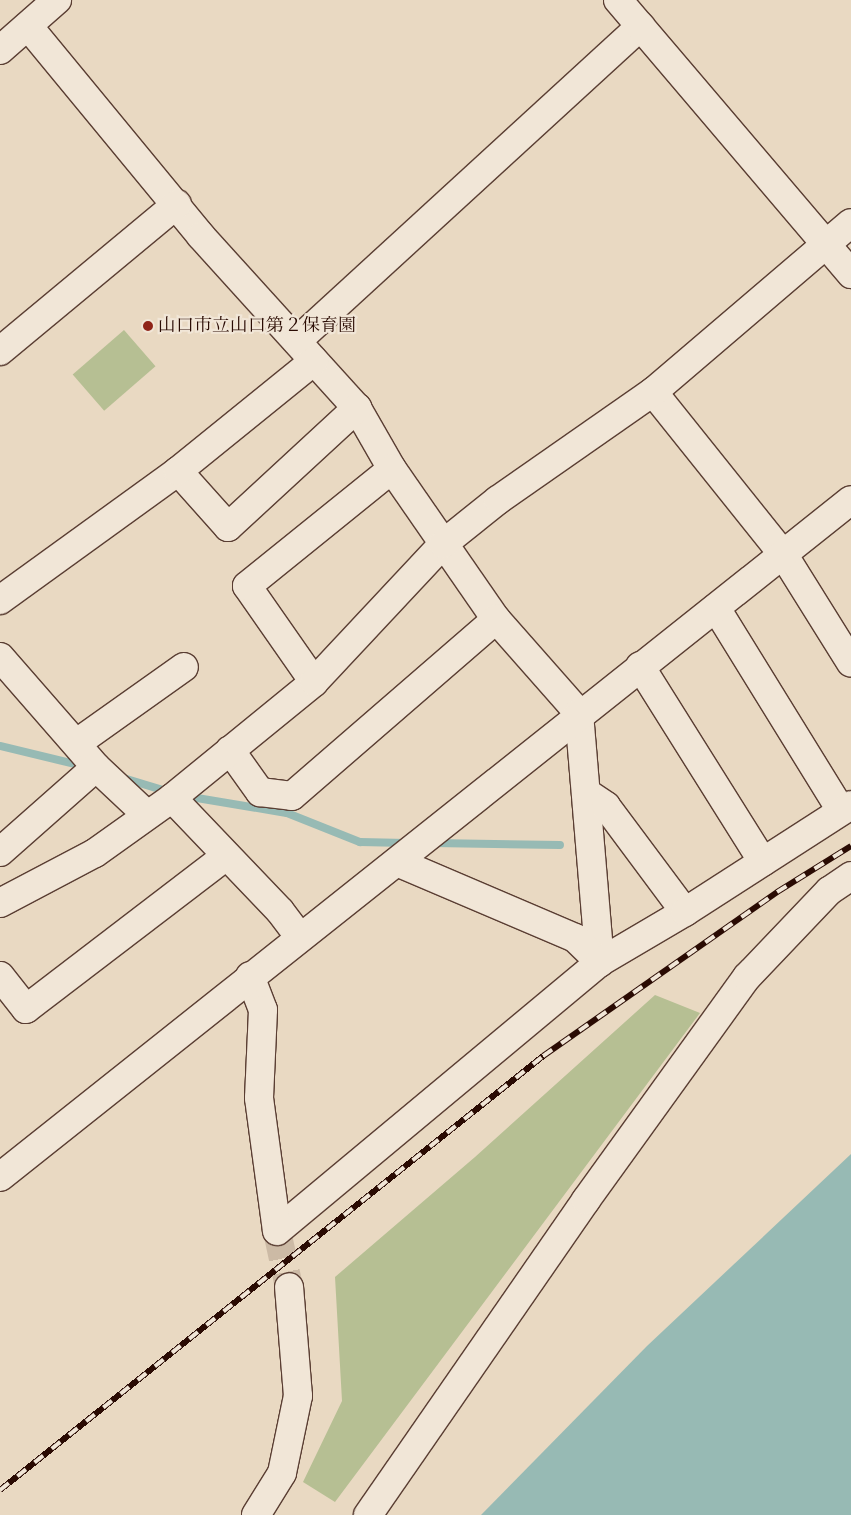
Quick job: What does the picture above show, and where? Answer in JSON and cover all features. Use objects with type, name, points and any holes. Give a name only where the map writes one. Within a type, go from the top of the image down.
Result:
[{"type":"street","points":[[0,50],[57,0]]},
{"type":"street","points":[[618,0],[851,274]]},
{"type":"street","points":[[28,26],[177,204],[201,236],[357,408],[392,469],[496,619],[579,713],[588,793],[600,962]]},
{"type":"street","points":[[0,600],[178,471],[641,26]]},
{"type":"street","points":[[0,351],[177,204]]},
{"type":"street","points":[[0,903],[95,853],[146,814],[172,798],[314,682],[443,544],[498,500],[653,392],[851,223]]},
{"type":"street","points":[[653,392],[783,554],[851,663]]},
{"type":"street","points":[[178,471],[228,528],[357,408]]},
{"type":"street","points":[[314,682],[247,586],[392,469]]},
{"type":"street","points":[[0,1176],[299,936],[397,862],[579,713],[716,608],[851,500]]},
{"type":"street","points":[[250,976],[263,1010],[259,1098],[277,1231],[600,962],[685,912],[846,807],[716,608]]},
{"type":"street","points":[[230,750],[260,792],[292,796],[496,619]]},
{"type":"street","points":[[0,657],[96,767],[146,814]]},
{"type":"street","points":[[640,666],[763,862]]},
{"type":"street","points":[[77,743],[184,667]]},
{"type":"street","points":[[0,852],[96,767]]},
{"type":"street","points":[[588,793],[606,806],[685,912]]},
{"type":"street","points":[[172,798],[225,857],[280,911],[299,936]]},
{"type":"street","points":[[0,976],[26,1010],[225,857]]},
{"type":"street","points":[[397,862],[575,938],[600,962]]},
{"type":"street","points":[[368,1515],[586,1200],[747,977],[829,891],[851,876]]},
{"type":"street","points":[[256,1515],[282,1473],[296,1412],[297,1352],[290,1287]]},
{"type":"green space","points":[[124,330],[155,366],[104,411],[73,375]]},
{"type":"green space","points":[[655,995],[700,1013],[335,1502],[303,1482],[342,1401],[335,1277],[475,1157]]},
{"type":"water","points":[[851,1154],[851,1515],[481,1515],[647,1346]]},
{"type":"waterway","points":[[0,746],[83,766]]},
{"type":"waterway","points":[[120,777],[169,792]]},
{"type":"waterway","points":[[185,796],[287,813],[360,842],[406,843]]},
{"type":"waterway","points":[[433,843],[560,845]]},
{"type":"tunnel","points":[[277,1231],[289,1287]]},
{"type":"railway","points":[[0,1490],[543,1056],[777,892],[851,846]]},
{"type":"place","name":"山口市立山口第２保育園","points":[[148,326]]}]
